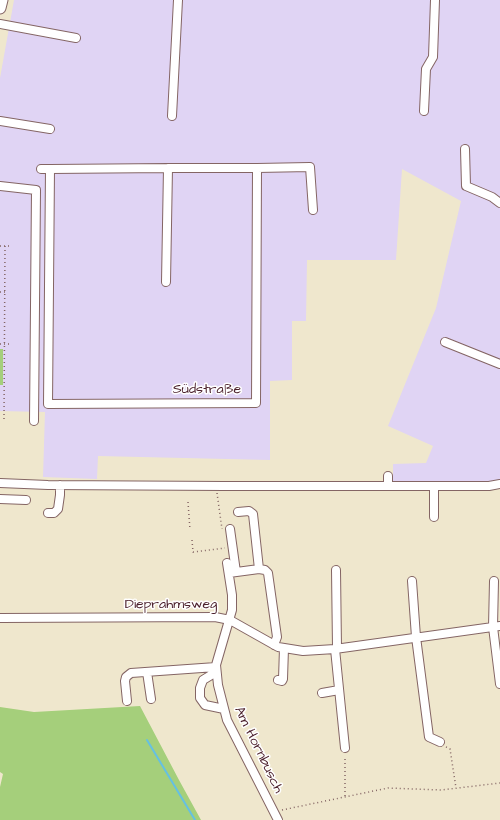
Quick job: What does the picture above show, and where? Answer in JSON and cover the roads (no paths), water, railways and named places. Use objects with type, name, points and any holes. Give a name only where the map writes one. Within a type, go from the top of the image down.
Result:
[{"type":"main road","points":[[0,8],[2,0]]},
{"type":"street","points":[[172,116],[178,0]]},
{"type":"street","points":[[424,111],[426,69],[433,57],[435,0]]},
{"type":"street","points":[[0,24],[76,38]]},
{"type":"street","points":[[0,121],[50,129]]},
{"type":"street","points":[[465,149],[466,186],[492,197],[500,203]]},
{"type":"street","points":[[41,169],[310,167],[313,210]]},
{"type":"street","points":[[166,282],[168,168]]},
{"type":"street","name":"Südstraße","points":[[50,169],[48,404],[256,403],[257,168]]},
{"type":"street","points":[[0,186],[36,190],[34,421]]},
{"type":"street","points":[[445,342],[500,364]]},
{"type":"street","points":[[388,476],[388,486]]},
{"type":"street","points":[[0,483],[60,485],[388,486],[489,486],[500,484]]},
{"type":"street","points":[[48,513],[54,513],[58,509],[60,485]]},
{"type":"street","points":[[434,486],[434,517]]},
{"type":"street","points":[[0,499],[26,500]]},
{"type":"street","points":[[238,512],[249,511],[253,514],[259,569]]},
{"type":"street","points":[[226,531],[232,572]]},
{"type":"street","points":[[227,563],[232,572]]},
{"type":"street","points":[[232,572],[259,569],[265,570],[268,573],[277,637],[274,645]]},
{"type":"street","points":[[336,570],[336,649],[345,748]]},
{"type":"street","name":"Am Hornbusch","points":[[232,572],[232,610],[218,657],[216,669],[218,685],[227,720],[278,820]]},
{"type":"street","points":[[412,580],[416,637],[428,738],[440,742]]},
{"type":"street","points":[[494,581],[500,684]]},
{"type":"street","name":"Dieprahmsweg","points":[[0,618],[208,616],[230,620],[274,645],[303,651],[336,649],[496,626]]},
{"type":"street","points":[[278,680],[282,681],[283,679],[284,648]]},
{"type":"street","points":[[127,701],[124,681],[131,673],[216,669]]},
{"type":"street","points":[[216,669],[203,680],[200,688],[200,698],[205,705],[224,710]]},
{"type":"street","points":[[147,672],[150,699]]},
{"type":"street","points":[[322,693],[339,690]]},
{"type":"waterway","points":[[147,740],[195,820]]}]
